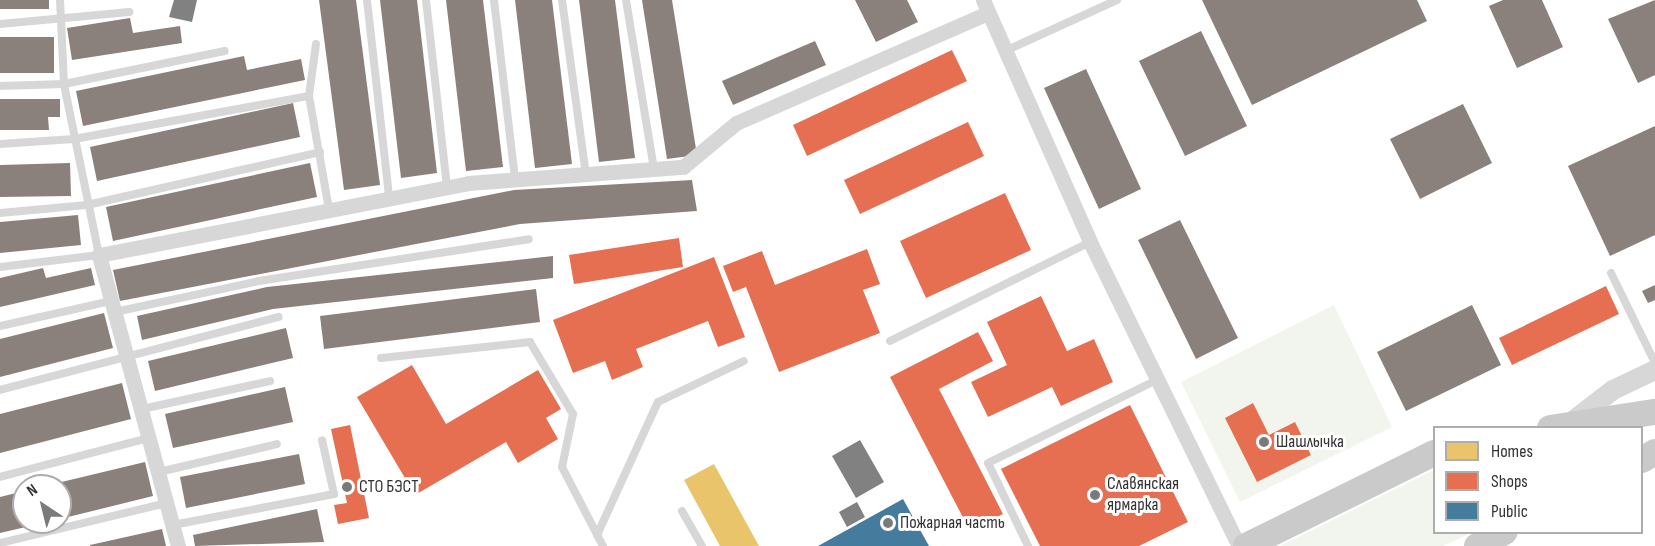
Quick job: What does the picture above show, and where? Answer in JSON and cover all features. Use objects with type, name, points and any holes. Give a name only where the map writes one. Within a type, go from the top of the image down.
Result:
[{"type":"main road","points":[[1560,426],[1655,412]]},
{"type":"main road","points":[[1246,546],[1433,453]]},
{"type":"main road","points":[[1485,541],[1501,534]]},
{"type":"street","points":[[178,546],[99,255],[447,187],[683,166],[736,123],[985,7],[1090,242],[1239,546]]},
{"type":"street","points":[[1560,426],[1613,390],[1655,370]]},
{"type":"lane","points":[[0,267],[99,255],[64,84],[60,0]]},
{"type":"lane","points":[[367,0],[389,197]]},
{"type":"lane","points":[[426,0],[447,187]]},
{"type":"lane","points":[[494,0],[515,180]]},
{"type":"lane","points":[[562,0],[586,175]]},
{"type":"lane","points":[[626,0],[654,170]]},
{"type":"lane","points":[[1004,51],[1117,0]]},
{"type":"lane","points":[[0,24],[60,22],[129,12]]},
{"type":"lane","points":[[316,44],[309,96],[329,209]]},
{"type":"lane","points":[[0,86],[64,84],[225,51]]},
{"type":"lane","points":[[0,144],[74,140],[309,96]]},
{"type":"lane","points":[[0,213],[87,205],[320,152]]},
{"type":"lane","points":[[0,326],[259,280],[529,239]]},
{"type":"lane","points":[[890,341],[1090,242]]},
{"type":"lane","points":[[1611,273],[1655,363]]},
{"type":"lane","points":[[0,390],[127,354],[279,317]]},
{"type":"lane","points":[[381,358],[530,342],[573,414],[562,467],[603,546]]},
{"type":"lane","points":[[597,535],[658,402],[744,361]]},
{"type":"lane","points":[[1028,546],[988,463],[1157,380]]},
{"type":"lane","points":[[142,409],[270,381]]},
{"type":"lane","points":[[0,477],[149,438]]},
{"type":"lane","points":[[173,525],[334,494],[322,440]]},
{"type":"lane","points":[[159,472],[278,444]]},
{"type":"lane","points":[[0,543],[167,503]]},
{"type":"lane","points":[[682,511],[702,546]]},
{"type":"shaded area","points":[[1334,305],[1392,427],[1240,502],[1181,382]]},
{"type":"shaded area","points":[[1433,470],[1433,534],[1469,534],[1443,546],[1280,546]]},
{"type":"building: Homes","points":[[714,464],[759,546],[720,546],[684,480]]},
{"type":"building: Shops","points":[[952,50],[967,81],[807,156],[793,125]]},
{"type":"building: Shops","points":[[968,122],[984,156],[860,214],[844,180]]},
{"type":"building: Shops","points":[[1005,193],[1031,250],[926,298],[900,241]]},
{"type":"building: Shops","points":[[679,238],[683,267],[574,284],[569,255]]},
{"type":"building: Shops","points":[[867,249],[880,284],[863,290],[880,333],[779,372],[746,287],[733,292],[723,266],[762,251],[775,285]]},
{"type":"building: Shops","points":[[714,257],[745,337],[718,347],[708,321],[636,349],[643,367],[612,380],[605,361],[573,373],[553,320]]},
{"type":"building: Shops","points":[[1606,286],[1619,314],[1512,365],[1499,338]]},
{"type":"building: Shops","points":[[1041,296],[1067,351],[1094,339],[1113,382],[1061,406],[1052,387],[988,417],[971,382],[1007,365],[987,322]]},
{"type":"building: Shops","points":[[978,332],[993,361],[939,389],[1003,514],[970,531],[890,377]]},
{"type":"building: Shops","points":[[412,365],[446,424],[538,370],[561,409],[546,418],[558,439],[518,463],[506,442],[415,495],[357,397]]},
{"type":"building: Shops","points":[[1253,403],[1269,435],[1295,422],[1311,455],[1257,482],[1225,418]]},
{"type":"building: Shops","name":"Славянская ярмарка","points":[[1130,405],[1188,522],[1139,546],[1040,546],[1001,469]]},
{"type":"building: Shops","points":[[350,425],[369,518],[338,524],[334,505],[347,503],[331,429]]},
{"type":"building: Public","name":"Пожарная часть","points":[[903,499],[929,546],[818,546]]},
{"type":"building: Industry","points":[[0,0],[49,0],[49,9],[0,9]]},
{"type":"building: Industry","points":[[319,0],[356,0],[380,185],[344,190]]},
{"type":"building: Industry","points":[[380,0],[417,0],[437,173],[401,178]]},
{"type":"building: Industry","points":[[446,0],[483,0],[503,167],[466,171]]},
{"type":"building: Industry","points":[[515,0],[552,0],[572,164],[535,168]]},
{"type":"building: Industry","points":[[579,0],[615,0],[635,158],[599,162]]},
{"type":"building: Industry","points":[[642,0],[672,0],[697,155],[667,159]]},
{"type":"building: Industry","points":[[855,0],[907,0],[918,22],[876,42]]},
{"type":"building: Industry","points":[[1202,0],[1417,0],[1427,21],[1252,105]]},
{"type":"building: Industry","points":[[1503,0],[1542,0],[1563,47],[1517,68],[1489,6]]},
{"type":"building: Industry","points":[[1655,0],[1655,75],[1638,83],[1608,19]]},
{"type":"building: Industry","points":[[130,18],[133,33],[180,26],[182,43],[72,60],[67,28]]},
{"type":"building: Industry","points":[[1201,31],[1247,126],[1185,156],[1139,61]]},
{"type":"building: Industry","points":[[0,37],[54,37],[54,73],[0,73]]},
{"type":"building: Industry","points":[[815,41],[826,65],[733,105],[722,81]]},
{"type":"building: Industry","points":[[244,56],[247,70],[301,59],[305,80],[83,126],[76,91]]},
{"type":"building: Industry","points":[[1086,69],[1141,189],[1099,209],[1044,88]]},
{"type":"building: Industry","points":[[0,99],[60,99],[60,117],[48,117],[49,130],[0,130]]},
{"type":"building: Industry","points":[[293,103],[300,137],[97,181],[90,147]]},
{"type":"building: Industry","points":[[1463,104],[1492,163],[1420,199],[1390,139]]},
{"type":"building: Industry","points":[[1655,126],[1655,235],[1610,256],[1568,166]]},
{"type":"building: Industry","points":[[70,163],[71,196],[0,197],[0,165]]},
{"type":"building: Industry","points":[[310,163],[317,197],[113,241],[106,207]]},
{"type":"building: Industry","points":[[692,180],[697,211],[520,224],[120,301],[113,270],[514,190]]},
{"type":"building: Industry","points":[[78,215],[81,245],[0,253],[0,222]]},
{"type":"building: Industry","points":[[1180,220],[1238,338],[1196,359],[1138,240]]},
{"type":"building: Industry","points":[[553,256],[553,278],[273,309],[142,340],[137,316],[267,287]]},
{"type":"building: Industry","points":[[43,268],[46,278],[91,268],[95,285],[0,307],[0,278]]},
{"type":"building: Industry","points":[[1655,285],[1655,300],[1648,303],[1642,291]]},
{"type":"building: Industry","points":[[536,289],[540,322],[324,349],[320,316]]},
{"type":"building: Industry","points":[[1472,305],[1501,365],[1406,411],[1377,352]]},
{"type":"building: Industry","points":[[104,313],[113,348],[0,377],[0,339]]},
{"type":"building: Industry","points":[[286,328],[293,358],[155,391],[148,361]]},
{"type":"building: Industry","points":[[122,383],[131,419],[0,453],[0,414]]},
{"type":"building: Industry","points":[[285,387],[293,422],[173,448],[165,414]]},
{"type":"building: Industry","points":[[299,454],[305,484],[186,508],[180,477]]},
{"type":"building: Industry","points":[[145,462],[153,496],[72,516],[72,479]]},
{"type":"building: Industry","points":[[12,494],[12,530],[0,533],[0,497]]},
{"type":"building: Industry","points":[[317,509],[324,542],[195,546],[193,535]]},
{"type":"building: Industry","points":[[162,529],[166,546],[90,546],[90,545]]},
{"type":"building: Other","points":[[174,0],[197,0],[192,22],[169,17]]},
{"type":"building: Other","points":[[860,440],[884,482],[856,498],[832,456]]},
{"type":"building: Other","points":[[857,502],[865,517],[847,527],[839,512]]},
{"type":"place","name":"Шашлычка","points":[[1264,442]]},
{"type":"place","name":"СТО БЭСТ","points":[[347,487]]},
{"type":"place","name":"Славянская ярмарка","points":[[1095,495]]},
{"type":"place","name":"Пожарная часть","points":[[888,523]]}]
